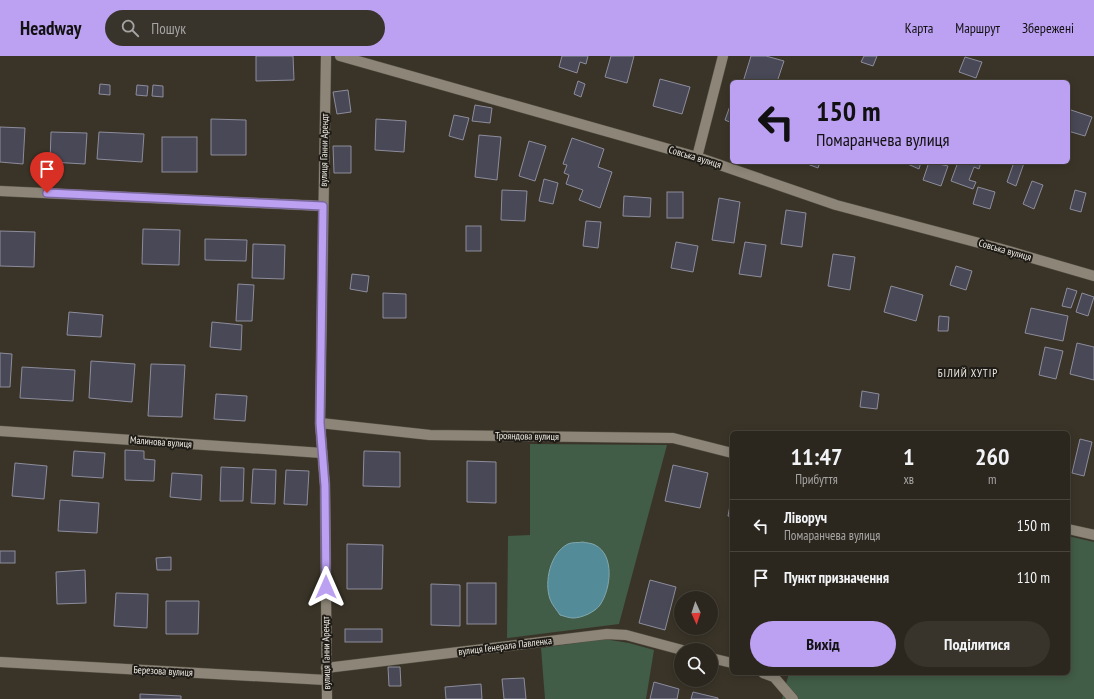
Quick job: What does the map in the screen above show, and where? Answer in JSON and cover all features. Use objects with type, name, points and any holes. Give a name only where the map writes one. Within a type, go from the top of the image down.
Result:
[{"type":"street","name":"вулиця Ганни Арендт","points":[[326,56],[320,423],[325,486],[327,699]]},
{"type":"street","name":"Совська вулиця","points":[[340,56],[697,157],[836,205],[998,248],[1094,276]]},
{"type":"street","points":[[697,157],[723,56]]},
{"type":"street","points":[[0,191],[323,206]]},
{"type":"street","name":"Трояндова вулиця","points":[[320,423],[430,435],[673,438],[730,452]]},
{"type":"street","name":"Малинова вулиця","points":[[0,431],[322,453]]},
{"type":"street","points":[[1070,529],[1094,535]]},
{"type":"street","name":"вулиця Генерала Павленка","points":[[326,668],[607,634],[626,635],[674,648]]},
{"type":"street","points":[[718,660],[730,663]]},
{"type":"street","name":"Березова вулиця","points":[[0,662],[326,680]]},
{"type":"street","points":[[768,675],[774,677],[793,699]]},
{"type":"green space","points":[[530,444],[667,445],[619,624],[507,638],[508,536],[530,535]]},
{"type":"green space","points":[[1070,536],[1094,542],[1094,699],[782,699],[788,675],[1070,675]]},
{"type":"green space","points":[[604,639],[629,643],[654,650],[646,699],[545,699],[541,648]]},
{"type":"water","points":[[583,542],[595,545],[606,556],[609,582],[604,598],[598,608],[584,616],[570,618],[560,615],[552,603],[548,592],[548,576],[553,561],[562,548],[570,543]]},
{"type":"building","points":[[256,56],[293,56],[294,80],[256,81]]},
{"type":"building","points":[[562,56],[588,56],[586,64],[580,62],[577,73],[559,67]]},
{"type":"building","points":[[611,56],[634,56],[627,83],[605,77]]},
{"type":"building","points":[[751,56],[766,56],[784,61],[778,80],[744,80]]},
{"type":"building","points":[[864,56],[877,56],[873,66],[861,62]]},
{"type":"building","points":[[965,57],[982,62],[976,78],[959,72]]},
{"type":"building","points":[[660,79],[690,87],[682,114],[653,106]]},
{"type":"building","points":[[578,81],[585,84],[581,97],[574,94]]},
{"type":"building","points":[[100,84],[110,85],[110,95],[99,94]]},
{"type":"building","points":[[137,85],[148,86],[147,96],[136,95]]},
{"type":"building","points":[[153,85],[163,86],[163,97],[152,96]]},
{"type":"building","points":[[348,90],[351,112],[337,114],[333,92]]},
{"type":"building","points":[[475,105],[492,108],[490,123],[472,121]]},
{"type":"building","points":[[730,106],[730,122],[725,120]]},
{"type":"building","points":[[1070,110],[1092,117],[1085,136],[1070,132]]},
{"type":"building","points":[[454,115],[469,118],[463,140],[449,136]]},
{"type":"building","points":[[211,119],[246,120],[246,155],[211,155]]},
{"type":"building","points":[[376,119],[406,121],[404,152],[375,150]]},
{"type":"building","points":[[0,127],[25,128],[23,164],[0,162]]},
{"type":"building","points":[[51,132],[87,133],[85,164],[50,162]]},
{"type":"building","points":[[99,132],[144,134],[142,162],[97,159]]},
{"type":"building","points":[[479,135],[501,137],[497,180],[475,177]]},
{"type":"building","points":[[162,137],[197,137],[197,172],[162,172]]},
{"type":"building","points":[[572,138],[604,149],[598,167],[612,172],[600,208],[579,200],[583,190],[566,184],[569,175],[564,173],[567,165],[563,164]]},
{"type":"building","points":[[529,141],[546,146],[535,181],[519,176]]},
{"type":"building","points":[[333,146],[351,146],[351,173],[334,173]]},
{"type":"building","points":[[807,164],[819,164],[818,168]]},
{"type":"building","points":[[908,164],[920,164],[919,169]]},
{"type":"building","points":[[928,164],[948,166],[941,186],[923,180]]},
{"type":"building","points":[[957,164],[980,164],[979,169],[974,167],[969,180],[976,182],[973,189],[951,181]]},
{"type":"building","points":[[1013,164],[1024,164],[1016,186],[1007,182]]},
{"type":"building","points":[[544,179],[558,183],[553,204],[539,201]]},
{"type":"building","points":[[1032,181],[1043,185],[1034,209],[1023,204]]},
{"type":"building","points":[[978,187],[995,192],[990,209],[973,204]]},
{"type":"building","points":[[502,190],[527,191],[525,221],[501,220]]},
{"type":"building","points":[[1075,190],[1086,193],[1081,212],[1070,209]]},
{"type":"building","points":[[667,192],[683,192],[683,218],[667,218]]},
{"type":"building","points":[[624,196],[651,198],[650,217],[623,216]]},
{"type":"building","points":[[719,198],[740,202],[734,243],[712,240]]},
{"type":"building","points":[[786,210],[806,213],[802,247],[781,244]]},
{"type":"building","points":[[586,221],[601,222],[598,248],[583,246]]},
{"type":"building","points":[[466,226],[481,226],[481,251],[466,251]]},
{"type":"building","points":[[143,229],[180,230],[179,265],[142,264]]},
{"type":"building","points":[[0,231],[35,232],[34,267],[0,266]]},
{"type":"building","points":[[205,239],[247,240],[246,261],[205,260]]},
{"type":"building","points":[[676,242],[698,246],[693,272],[671,268]]},
{"type":"building","points":[[745,242],[766,245],[761,277],[739,274]]},
{"type":"building","points":[[253,244],[285,245],[284,279],[252,278]]},
{"type":"building","points":[[833,254],[855,257],[850,290],[828,286]]},
{"type":"building","points":[[956,266],[972,271],[966,290],[950,285]]},
{"type":"building","points":[[352,274],[369,276],[367,292],[350,289]]},
{"type":"building","points":[[238,284],[254,285],[252,321],[236,321]]},
{"type":"building","points":[[891,286],[923,295],[916,321],[884,312]]},
{"type":"building","points":[[1067,288],[1077,291],[1071,308],[1062,306]]},
{"type":"building","points":[[383,293],[406,294],[406,318],[383,318]]},
{"type":"building","points":[[1082,293],[1094,297],[1088,316],[1076,312]]},
{"type":"building","points":[[1031,308],[1068,316],[1063,341],[1025,333]]},
{"type":"building","points":[[69,312],[103,315],[101,337],[67,335]]},
{"type":"building","points":[[939,316],[949,317],[948,331],[938,331]]},
{"type":"building","points":[[212,322],[242,325],[241,350],[210,347]]},
{"type":"building","points":[[1077,343],[1094,347],[1094,380],[1070,374]]},
{"type":"building","points":[[1045,347],[1063,351],[1056,379],[1039,375]]},
{"type":"building","points":[[0,353],[12,354],[10,387],[0,387]]},
{"type":"building","points":[[91,361],[135,364],[132,402],[89,398]]},
{"type":"building","points":[[151,364],[185,365],[182,417],[148,416]]},
{"type":"building","points":[[22,367],[75,370],[73,401],[20,398]]},
{"type":"building","points":[[862,391],[879,394],[877,409],[860,407]]},
{"type":"building","points":[[216,394],[247,396],[245,421],[214,419]]},
{"type":"building","points":[[1080,439],[1092,442],[1084,476],[1072,473]]},
{"type":"building","points":[[125,450],[144,451],[144,459],[155,460],[154,481],[125,480]]},
{"type":"building","points":[[74,451],[105,453],[103,478],[72,476]]},
{"type":"building","points":[[364,451],[400,452],[400,487],[363,486]]},
{"type":"building","points":[[467,461],[496,462],[496,503],[467,502]]},
{"type":"building","points":[[15,463],[47,466],[44,499],[12,496]]},
{"type":"building","points":[[673,465],[708,473],[700,508],[665,501]]},
{"type":"building","points":[[221,467],[244,468],[243,501],[220,501]]},
{"type":"building","points":[[253,469],[276,470],[275,504],[251,503]]},
{"type":"building","points":[[286,470],[309,471],[307,505],[284,504]]},
{"type":"building","points":[[172,473],[202,475],[201,500],[170,497]]},
{"type":"building","points":[[60,500],[99,503],[97,533],[58,531]]},
{"type":"building","points":[[730,506],[730,516],[728,516]]},
{"type":"building","points":[[347,544],[383,545],[382,589],[347,589]]},
{"type":"building","points":[[0,551],[15,551],[15,563],[0,563]]},
{"type":"building","points":[[171,557],[171,570],[157,570],[156,558]]},
{"type":"building","points":[[85,570],[86,603],[57,604],[56,572]]},
{"type":"building","points":[[650,580],[676,587],[665,630],[639,623]]},
{"type":"building","points":[[467,583],[496,583],[496,624],[467,624]]},
{"type":"building","points":[[431,584],[460,585],[460,626],[431,625]]},
{"type":"building","points":[[116,593],[148,594],[147,628],[114,626]]},
{"type":"building","points":[[166,601],[199,601],[198,634],[166,634]]},
{"type":"building","points":[[345,629],[382,629],[382,642],[345,642]]},
{"type":"building","points":[[388,667],[400,667],[401,686],[389,686]]},
{"type":"building","points":[[524,678],[526,699],[504,699],[502,679]]},
{"type":"building","points":[[654,682],[679,689],[677,699],[650,699]]},
{"type":"building","points":[[481,684],[482,699],[446,699],[445,687]]},
{"type":"building","points":[[693,692],[718,698],[718,699],[691,699]]},
{"type":"building","points":[[140,694],[181,696],[181,699],[140,699]]},
{"type":"district","name":"БІЛИЙ ХУТІР","points":[[968,373]]},
{"type":"route","points":[[47,193],[323,206],[320,423],[325,486],[326,587]]}]
